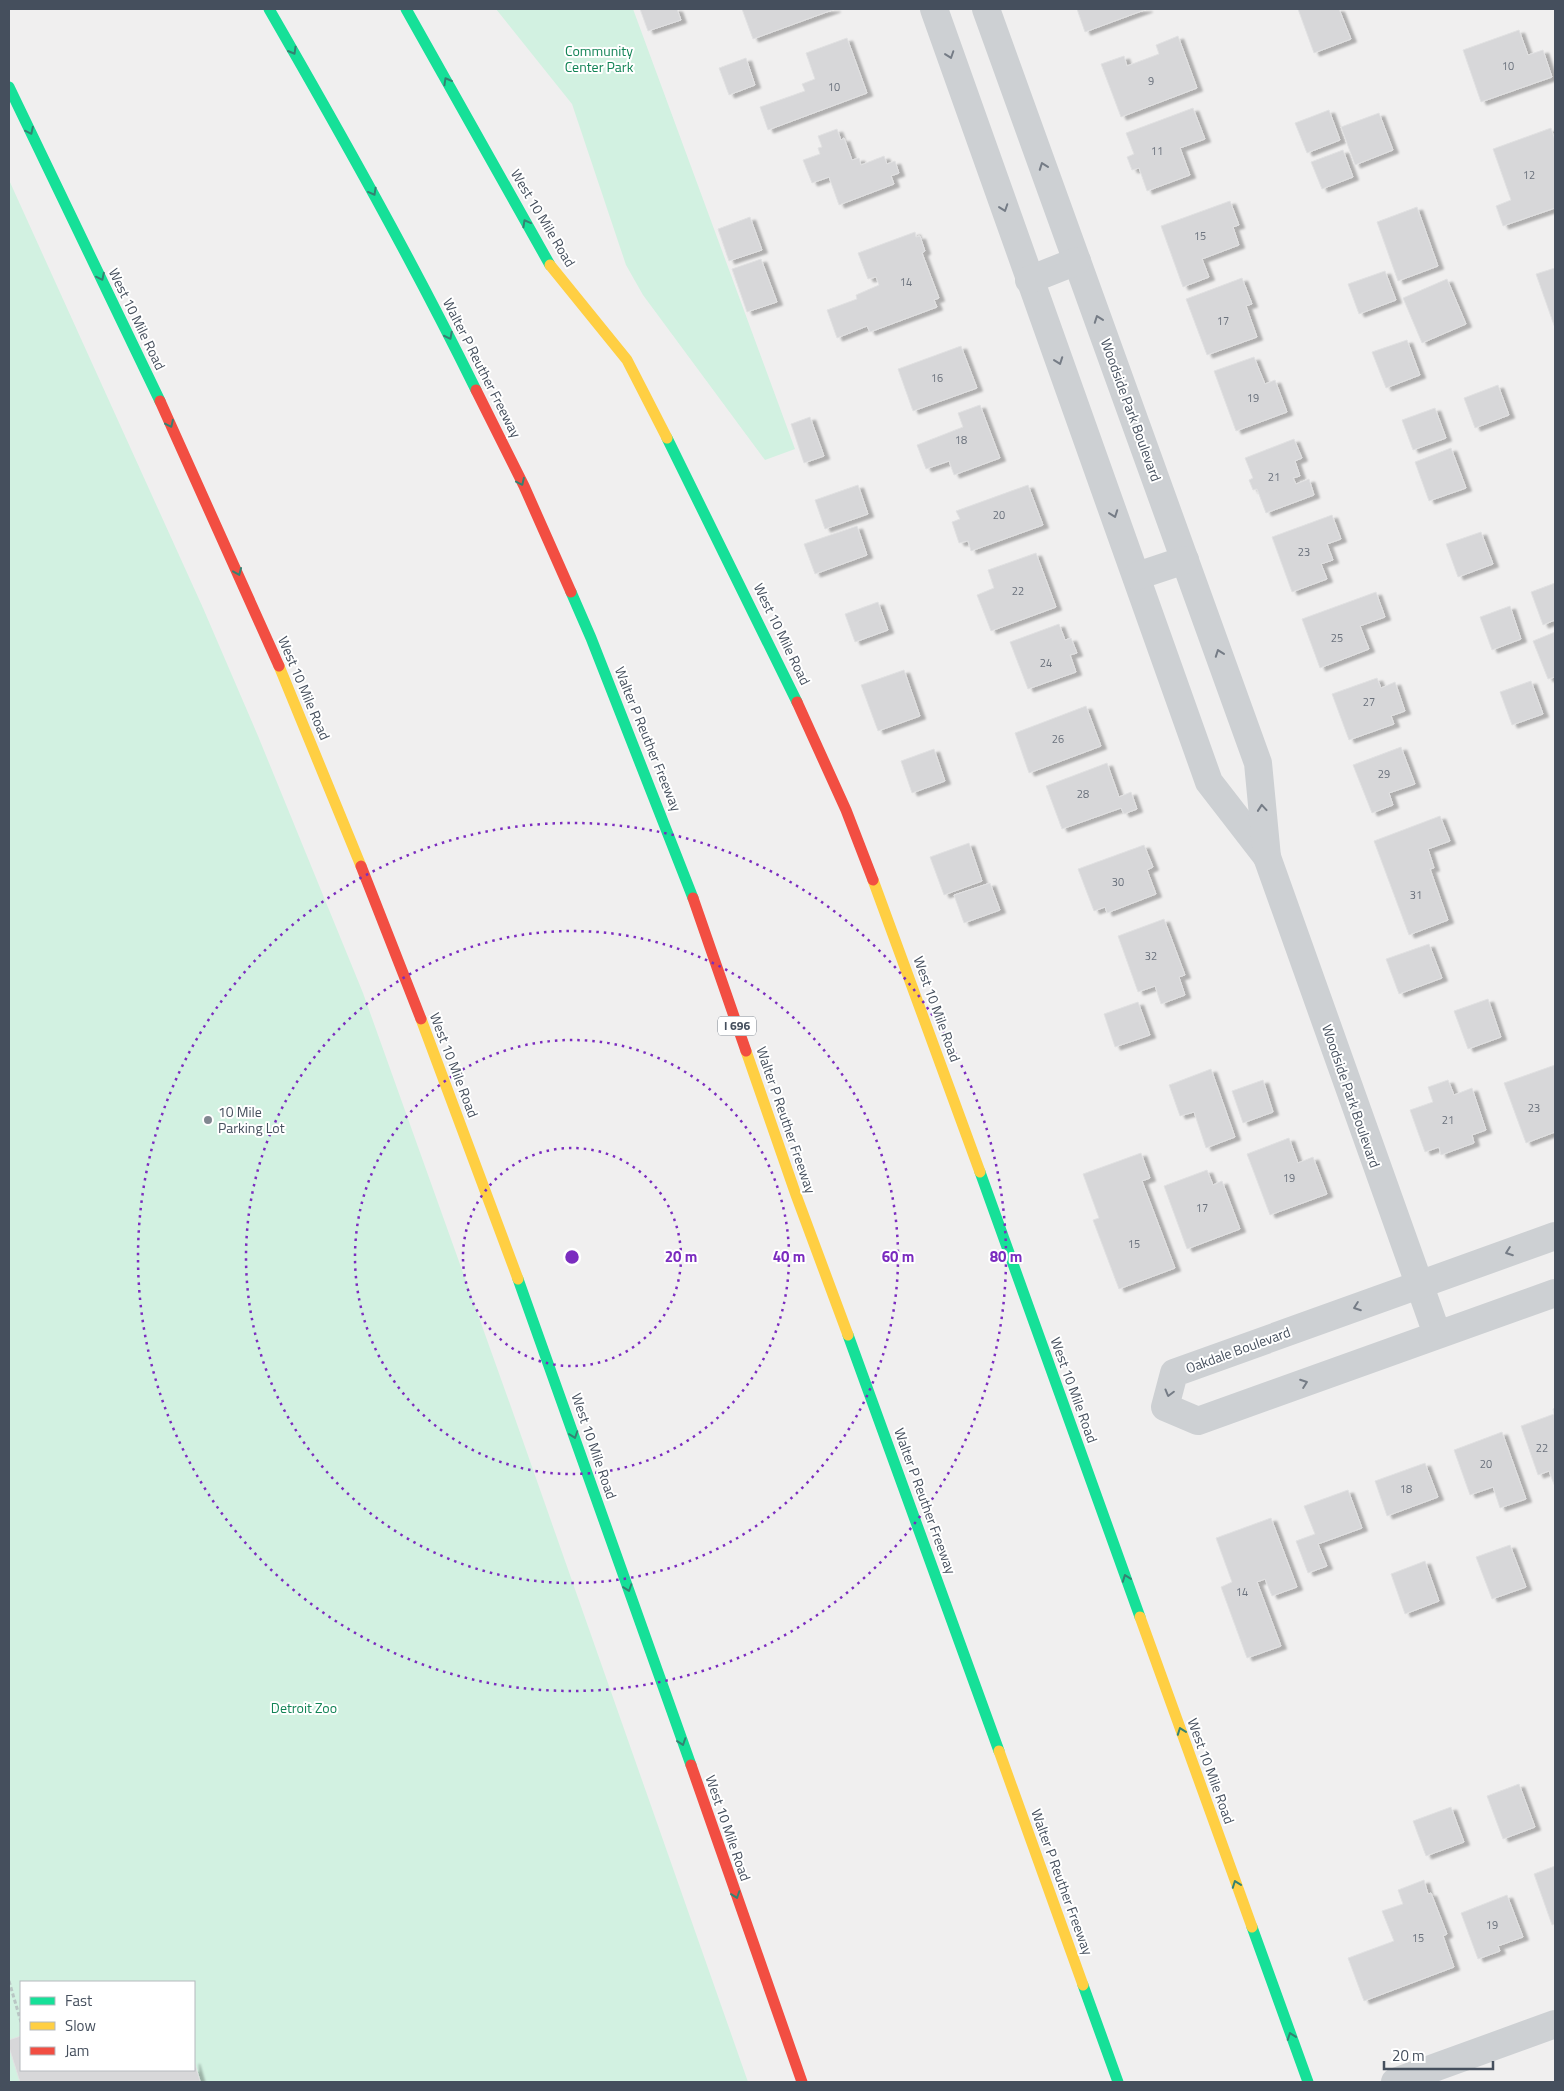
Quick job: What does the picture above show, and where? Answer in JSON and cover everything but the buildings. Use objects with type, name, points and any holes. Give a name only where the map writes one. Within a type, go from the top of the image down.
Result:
[{"type":"main road","name":"Walter P Reuther Freeway","points":[[269,9],[340,132],[425,287],[524,486],[598,654],[689,887],[796,1195],[904,1485],[1118,2082]]},
{"type":"main road","name":"West 10 Mile Road","points":[[406,9],[550,265],[627,360],[736,574],[790,685],[846,810],[897,942],[1308,2082]]},
{"type":"main road","name":"West 10 Mile Road","points":[[9,87],[142,362],[220,532],[311,740],[454,1107],[558,1389],[802,2082]]},
{"type":"street","name":"Woodside Park Boulevard","points":[[934,9],[1209,782],[1267,857]]},
{"type":"street","name":"Woodside Park Boulevard","points":[[986,9],[1258,764],[1267,857],[1437,1334]]},
{"type":"street","points":[[1029,280],[1077,261]]},
{"type":"street","points":[[1137,576],[1185,560]]},
{"type":"street","name":"Oakdale Boulevard","points":[[1555,1236],[1174,1373],[1165,1407],[1198,1421],[1555,1293]]},
{"type":"street","points":[[1395,2082],[1555,2024]]},
{"type":"path","points":[[9,1981],[20,2019]]},
{"type":"green space","name":"Community Center Park","points":[[496,9],[633,9],[795,449],[765,460],[643,295],[626,265],[572,104]]},
{"type":"green space","name":"Detroit Zoo","points":[[9,180],[203,608],[258,736],[363,993],[511,1407],[748,2082],[9,2082]]},
{"type":"traffic: fast","points":[[269,9],[376,198],[476,390]]},
{"type":"traffic: fast","points":[[406,9],[550,265]]},
{"type":"traffic: fast","points":[[9,87],[160,401]]},
{"type":"traffic: fast","points":[[667,438],[797,702]]},
{"type":"traffic: fast","points":[[571,592],[591,638],[693,898]]},
{"type":"traffic: fast","points":[[980,1172],[1140,1617]]},
{"type":"traffic: fast","points":[[518,1279],[691,1765]]},
{"type":"traffic: fast","points":[[848,1335],[999,1751]]},
{"type":"traffic: fast","points":[[1252,1927],[1308,2082]]},
{"type":"traffic: fast","points":[[1083,1985],[1118,2082]]},
{"type":"traffic: slow","points":[[550,265],[627,360],[667,438]]},
{"type":"traffic: slow","points":[[279,666],[361,866]]},
{"type":"traffic: slow","points":[[873,880],[980,1172]]},
{"type":"traffic: slow","points":[[421,1019],[518,1279]]},
{"type":"traffic: slow","points":[[746,1051],[796,1195],[848,1335]]},
{"type":"traffic: slow","points":[[1140,1617],[1252,1927]]},
{"type":"traffic: slow","points":[[999,1751],[1083,1985]]},
{"type":"traffic: jam","points":[[476,390],[524,486],[571,592]]},
{"type":"traffic: jam","points":[[160,401],[279,666]]},
{"type":"traffic: jam","points":[[797,702],[846,810],[873,880]]},
{"type":"traffic: jam","points":[[361,866],[421,1019]]},
{"type":"traffic: jam","points":[[693,898],[746,1051]]},
{"type":"traffic: jam","points":[[691,1765],[802,2082]]},
{"type":"place","name":"10 Mile Parking Lot","points":[[208,1120]]}]
